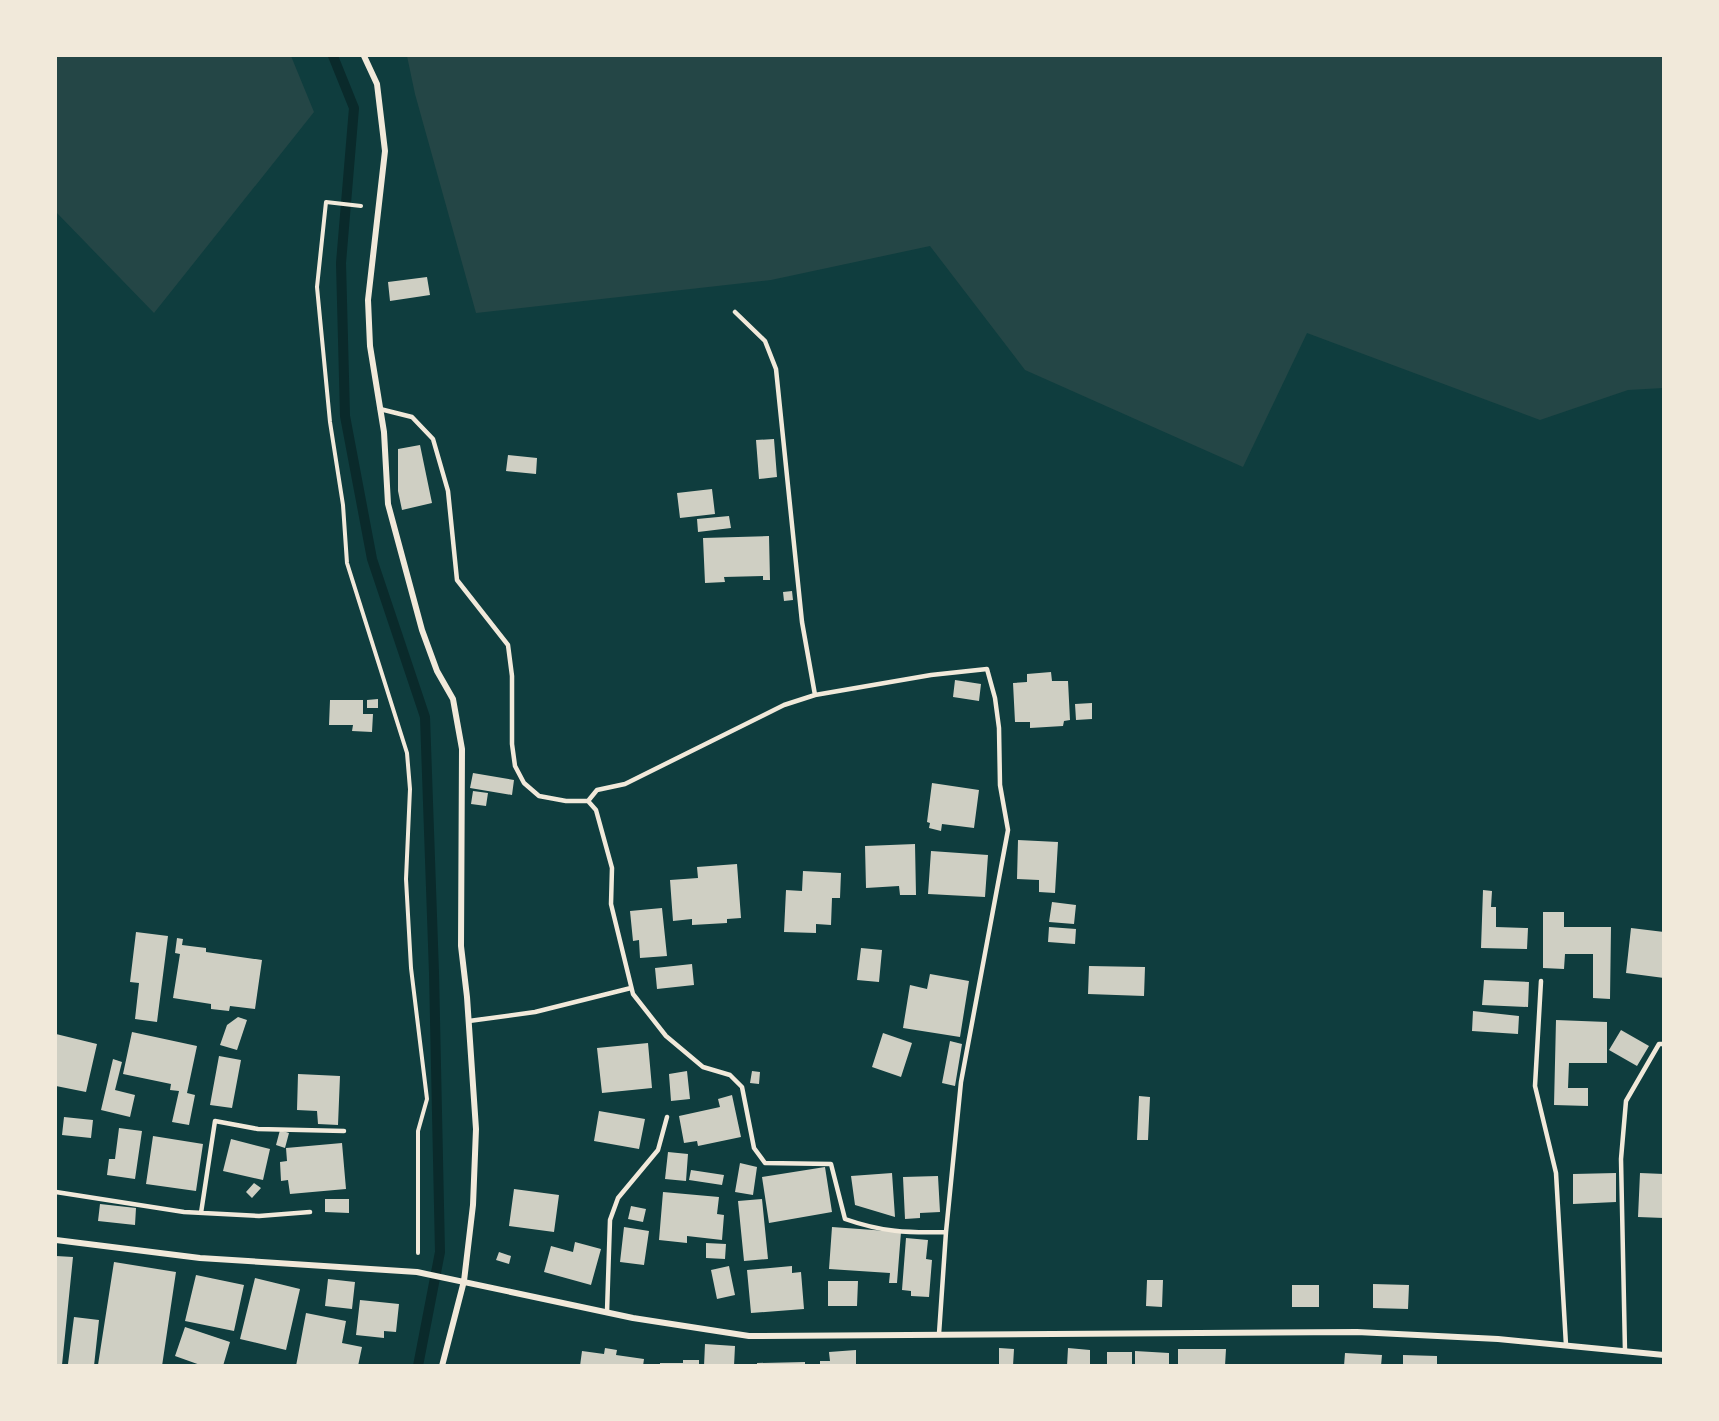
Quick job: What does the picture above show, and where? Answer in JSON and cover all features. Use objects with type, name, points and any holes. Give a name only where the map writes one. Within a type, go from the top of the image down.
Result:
[{"type":"street","points":[[364,56],[377,84],[385,151],[368,300],[370,346],[384,432],[388,504],[422,630],[437,671],[453,699],[462,749],[462,946],[476,1130],[473,1205],[464,1281],[442,1365]]},
{"type":"street","points":[[56,1240],[200,1258],[417,1272],[633,1318],[749,1336],[1357,1332],[1498,1339],[1664,1355]]},
{"type":"lane","points":[[735,312],[765,341],[776,369],[802,622],[815,695]]},
{"type":"lane","points":[[380,409],[412,417],[433,439],[448,491],[458,580],[508,645],[512,676],[512,744],[515,766],[524,783],[539,796],[566,801],[588,801],[596,810],[612,867],[611,904],[633,994],[666,1036],[703,1066],[730,1075],[742,1087],[754,1148],[765,1163],[831,1164],[845,1219],[872,1228],[907,1233],[946,1232]]},
{"type":"lane","points":[[588,801],[597,790],[624,784],[784,705],[815,695],[931,675],[987,669],[995,698],[999,728],[1000,785],[1008,830],[961,1082],[946,1232],[939,1334]]},
{"type":"lane","points":[[1541,981],[1535,1086],[1556,1173],[1566,1345]]},
{"type":"lane","points":[[469,1021],[535,1012],[632,988]]},
{"type":"lane","points":[[1625,1351],[1622,1159],[1626,1101],[1659,1044],[1664,1044]]},
{"type":"lane","points":[[607,1312],[610,1220],[618,1198],[658,1150],[667,1117]]},
{"type":"lane","points":[[201,1213],[215,1121],[258,1129],[344,1131]]},
{"type":"lane","points":[[56,1191],[184,1212],[259,1216],[310,1212]]},
{"type":"path","points":[[379,208],[326,202],[317,287],[330,422],[343,505],[347,563],[407,753],[410,789],[406,879],[411,968],[427,1099],[418,1131],[417,1272]]},
{"type":"shaded area","points":[[56,56],[291,56],[314,112],[154,313],[56,212]]},
{"type":"shaded area","points":[[407,56],[1663,56],[1663,388],[1628,390],[1540,420],[1307,333],[1243,467],[1025,370],[930,246],[771,280],[476,313],[415,94]]},
{"type":"building","points":[[427,277],[430,295],[390,301],[388,282]]},
{"type":"building","points":[[774,439],[777,477],[759,479],[756,440]]},
{"type":"building","points":[[420,445],[432,503],[402,510],[398,491],[398,449]]},
{"type":"building","points":[[508,455],[537,458],[536,474],[506,471]]},
{"type":"building","points":[[712,489],[715,514],[680,518],[677,493]]},
{"type":"building","points":[[729,516],[731,528],[698,532],[697,519]]},
{"type":"building","points":[[769,536],[770,580],[763,580],[763,576],[724,577],[725,582],[705,583],[703,538]]},
{"type":"building","points":[[792,591],[793,600],[784,601],[783,592]]},
{"type":"building","points":[[1051,672],[1052,681],[1068,681],[1070,720],[1064,721],[1063,726],[1030,728],[1030,722],[1015,722],[1013,683],[1027,682],[1027,674]]},
{"type":"building","points":[[955,680],[981,684],[979,701],[953,697]]},
{"type":"building","points":[[378,699],[378,708],[367,708],[367,700]]},
{"type":"building","points":[[330,700],[363,700],[363,714],[373,714],[372,732],[352,731],[353,725],[329,725]]},
{"type":"building","points":[[1092,703],[1092,719],[1076,720],[1075,704]]},
{"type":"building","points":[[473,773],[514,780],[512,795],[470,788]]},
{"type":"building","points":[[932,783],[979,790],[974,828],[942,824],[941,831],[929,828],[930,823],[927,822]]},
{"type":"building","points":[[473,791],[488,793],[486,806],[471,804]]},
{"type":"building","points":[[1018,840],[1058,842],[1055,893],[1039,892],[1039,880],[1017,879]]},
{"type":"building","points":[[915,844],[916,895],[900,895],[899,886],[866,888],[865,846]]},
{"type":"building","points":[[931,851],[988,855],[985,897],[928,894]]},
{"type":"building","points":[[737,864],[741,918],[727,919],[727,923],[692,925],[692,919],[673,921],[670,880],[698,878],[697,867]]},
{"type":"building","points":[[803,871],[841,873],[840,898],[832,898],[831,925],[816,924],[816,933],[784,932],[786,890],[802,891]]},
{"type":"building","points":[[1483,890],[1492,891],[1491,907],[1496,907],[1496,927],[1528,928],[1527,949],[1481,948]]},
{"type":"building","points":[[1052,902],[1076,905],[1074,924],[1049,922]]},
{"type":"building","points":[[662,908],[667,956],[640,958],[639,940],[633,941],[630,911]]},
{"type":"building","points":[[1543,912],[1564,912],[1564,927],[1611,927],[1610,999],[1593,998],[1593,954],[1565,954],[1564,969],[1543,968]]},
{"type":"building","points":[[1049,927],[1076,929],[1075,944],[1048,942]]},
{"type":"building","points":[[1631,928],[1664,932],[1664,978],[1626,973]]},
{"type":"building","points":[[136,932],[168,936],[157,1022],[135,1019],[139,983],[130,982]]},
{"type":"building","points":[[177,938],[183,939],[182,945],[206,948],[206,952],[262,960],[255,1009],[230,1006],[229,1011],[211,1009],[211,1004],[173,998],[180,954],[175,953]]},
{"type":"building","points":[[861,948],[882,950],[879,982],[857,980]]},
{"type":"building","points":[[692,964],[694,985],[657,989],[655,968]]},
{"type":"building","points":[[1089,966],[1145,967],[1144,996],[1088,994]]},
{"type":"building","points":[[930,974],[969,981],[960,1037],[903,1028],[910,985],[927,989]]},
{"type":"building","points":[[1484,980],[1529,982],[1528,1007],[1482,1005]]},
{"type":"building","points":[[1473,1011],[1519,1016],[1518,1034],[1472,1031]]},
{"type":"building","points":[[238,1017],[247,1020],[237,1050],[220,1045],[227,1025]]},
{"type":"building","points":[[1556,1020],[1607,1022],[1607,1063],[1569,1063],[1568,1088],[1588,1088],[1588,1106],[1554,1105]]},
{"type":"building","points":[[1621,1030],[1649,1046],[1637,1066],[1609,1050]]},
{"type":"building","points":[[132,1032],[197,1046],[187,1093],[195,1095],[189,1125],[172,1122],[179,1091],[170,1090],[171,1084],[123,1074]]},
{"type":"building","points":[[883,1033],[912,1043],[901,1077],[872,1067]]},
{"type":"building","points":[[56,1034],[97,1044],[86,1092],[56,1086]]},
{"type":"building","points":[[950,1041],[962,1044],[955,1086],[942,1083]]},
{"type":"building","points":[[648,1043],[652,1088],[602,1093],[597,1048]]},
{"type":"building","points":[[219,1056],[241,1060],[232,1108],[210,1105]]},
{"type":"building","points":[[113,1059],[122,1062],[115,1090],[135,1095],[130,1117],[101,1110]]},
{"type":"building","points":[[687,1071],[690,1099],[671,1101],[669,1074]]},
{"type":"building","points":[[752,1071],[760,1072],[759,1084],[750,1083]]},
{"type":"building","points":[[298,1074],[340,1076],[338,1125],[318,1124],[317,1111],[297,1110]]},
{"type":"building","points":[[732,1095],[741,1137],[698,1146],[697,1141],[684,1143],[679,1116],[720,1107],[718,1099]]},
{"type":"building","points":[[1139,1096],[1150,1097],[1148,1140],[1137,1140]]},
{"type":"building","points":[[599,1111],[645,1119],[639,1149],[594,1141]]},
{"type":"building","points":[[64,1117],[93,1120],[91,1138],[62,1135]]},
{"type":"building","points":[[119,1128],[142,1131],[135,1179],[107,1175],[109,1159],[115,1159]]},
{"type":"building","points":[[280,1130],[289,1133],[285,1148],[276,1145]]},
{"type":"building","points":[[153,1136],[203,1144],[196,1191],[146,1184]]},
{"type":"building","points":[[231,1139],[270,1149],[263,1180],[223,1171]]},
{"type":"building","points":[[342,1143],[346,1189],[290,1194],[288,1180],[281,1181],[280,1162],[287,1161],[286,1148]]},
{"type":"building","points":[[668,1152],[688,1154],[686,1181],[665,1179]]},
{"type":"building","points":[[740,1163],[757,1167],[753,1195],[735,1192]]},
{"type":"building","points":[[825,1167],[832,1212],[769,1223],[762,1177]]},
{"type":"building","points":[[691,1170],[724,1175],[722,1185],[689,1180]]},
{"type":"building","points":[[892,1173],[895,1217],[855,1205],[851,1176]]},
{"type":"building","points":[[1616,1173],[1616,1202],[1573,1204],[1573,1174]]},
{"type":"building","points":[[1640,1173],[1664,1174],[1664,1218],[1638,1217]]},
{"type":"building","points":[[938,1176],[940,1212],[920,1213],[920,1218],[905,1219],[903,1177]]},
{"type":"building","points":[[254,1183],[261,1188],[252,1198],[246,1192]]},
{"type":"building","points":[[514,1189],[559,1195],[554,1232],[509,1226]]},
{"type":"building","points":[[663,1192],[719,1197],[717,1214],[724,1215],[722,1240],[687,1236],[687,1243],[659,1240]]},
{"type":"building","points":[[325,1199],[349,1199],[349,1213],[325,1212]]},
{"type":"building","points":[[762,1199],[768,1259],[744,1261],[738,1201]]},
{"type":"building","points":[[100,1204],[136,1208],[135,1225],[98,1221]]},
{"type":"building","points":[[631,1206],[646,1209],[643,1222],[628,1219]]},
{"type":"building","points":[[624,1227],[649,1231],[644,1265],[620,1262]]},
{"type":"building","points":[[832,1227],[901,1232],[897,1283],[889,1283],[890,1273],[829,1269]]},
{"type":"building","points":[[906,1238],[928,1240],[926,1259],[932,1260],[929,1297],[911,1296],[911,1291],[902,1290]]},
{"type":"building","points":[[575,1242],[601,1249],[591,1285],[544,1272],[551,1246],[573,1252]]},
{"type":"building","points":[[706,1243],[726,1244],[725,1259],[706,1258]]},
{"type":"building","points":[[499,1252],[511,1256],[509,1264],[496,1260]]},
{"type":"building","points":[[56,1256],[73,1257],[62,1365],[56,1364]]},
{"type":"building","points":[[114,1262],[176,1272],[162,1366],[98,1365]]},
{"type":"building","points":[[729,1266],[735,1295],[717,1299],[711,1270]]},
{"type":"building","points":[[792,1266],[792,1273],[801,1272],[804,1309],[751,1313],[747,1270]]},
{"type":"building","points":[[196,1275],[244,1285],[234,1331],[185,1321]]},
{"type":"building","points":[[255,1278],[300,1289],[286,1350],[240,1339]]},
{"type":"building","points":[[328,1279],[355,1282],[352,1309],[325,1306]]},
{"type":"building","points":[[1147,1280],[1163,1280],[1162,1307],[1146,1306]]},
{"type":"building","points":[[828,1281],[858,1281],[857,1306],[828,1306]]},
{"type":"building","points":[[1373,1284],[1409,1285],[1408,1309],[1373,1308]]},
{"type":"building","points":[[1292,1285],[1319,1285],[1319,1307],[1292,1307]]},
{"type":"building","points":[[360,1300],[399,1304],[396,1332],[384,1331],[384,1338],[356,1335]]},
{"type":"building","points":[[306,1313],[346,1321],[342,1343],[362,1347],[358,1366],[296,1366]]},
{"type":"building","points":[[74,1317],[99,1320],[94,1366],[68,1364]]},
{"type":"building","points":[[185,1327],[230,1342],[223,1366],[203,1366],[175,1356]]},
{"type":"building","points":[[705,1344],[735,1346],[734,1366],[704,1366]]},
{"type":"building","points":[[605,1348],[617,1350],[616,1355],[644,1359],[643,1366],[580,1366],[582,1351],[604,1354]]},
{"type":"building","points":[[999,1348],[1014,1349],[1013,1366],[999,1366]]},
{"type":"building","points":[[1068,1348],[1090,1350],[1090,1366],[1067,1366]]},
{"type":"building","points":[[1178,1349],[1226,1349],[1225,1366],[1178,1366]]},
{"type":"building","points":[[856,1350],[856,1366],[820,1366],[820,1361],[830,1361],[829,1352]]},
{"type":"building","points":[[1135,1351],[1169,1353],[1169,1366],[1135,1366]]},
{"type":"building","points":[[1107,1352],[1132,1352],[1132,1366],[1107,1366]]},
{"type":"building","points":[[1345,1353],[1382,1355],[1381,1366],[1344,1366]]},
{"type":"building","points":[[1403,1355],[1437,1356],[1437,1366],[1403,1366]]},
{"type":"building","points":[[683,1360],[699,1360],[699,1366],[660,1366],[660,1363],[683,1363]]},
{"type":"building","points":[[805,1362],[805,1366],[757,1366],[757,1363]]},
{"type":"waterway","points":[[333,56],[354,108],[341,263],[345,416],[372,559],[425,717],[434,973],[440,1252],[418,1366]]}]
